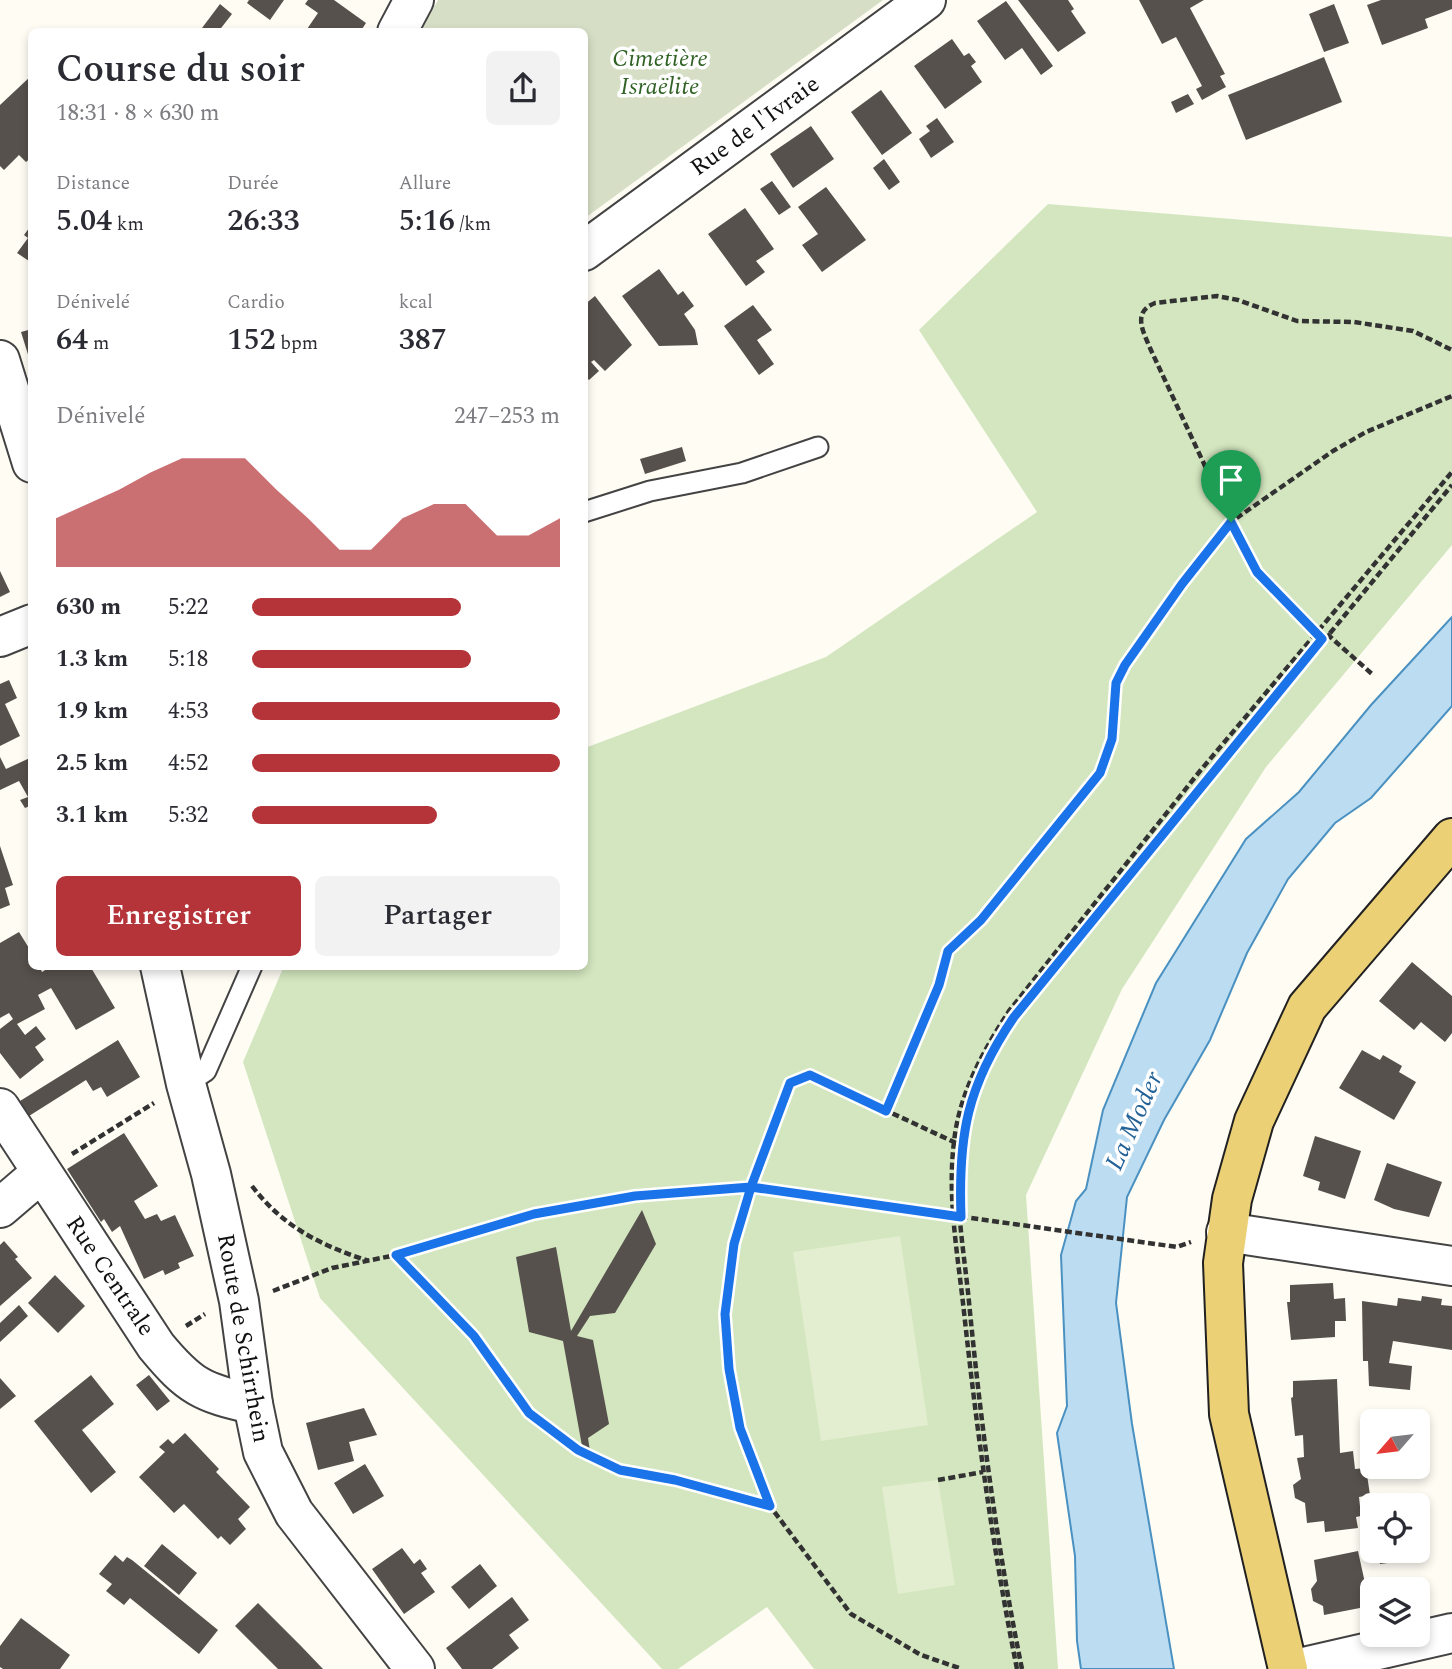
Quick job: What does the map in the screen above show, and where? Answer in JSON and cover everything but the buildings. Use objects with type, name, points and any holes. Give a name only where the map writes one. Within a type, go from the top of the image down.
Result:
[{"type":"main road","points":[[1287,1669],[1229,1414],[1223,1263],[1231,1199],[1254,1121],[1307,1007],[1452,838]]},
{"type":"street","points":[[399,28],[414,0]]},
{"type":"street","name":"Rue de l'Ivraie","points":[[588,248],[926,0]]},
{"type":"street","points":[[0,360],[28,450]]},
{"type":"street","points":[[0,637],[28,626]]},
{"type":"street","name":"Route de Schirrhein","points":[[161,970],[236,1288],[253,1404],[264,1452],[294,1514],[415,1669]]},
{"type":"street","name":"Rue Centrale","points":[[0,1108],[156,1346],[180,1375],[214,1396],[253,1404]]},
{"type":"street","points":[[0,1208],[41,1173]]},
{"type":"street","points":[[1226,1232],[1452,1266]]},
{"type":"street","points":[[1296,1669],[1452,1633]]},
{"type":"lane","points":[[588,511],[650,491],[742,473],[818,447]]},
{"type":"lane","points":[[186,1084],[206,1070],[250,970]]},
{"type":"path","points":[[1322,639],[1257,572],[1231,522],[1140,320],[1147,306],[1178,298],[1217,296],[1238,300],[1297,321],[1354,322],[1403,329],[1427,337],[1452,350]]},
{"type":"path","points":[[886,1111],[939,985],[948,951],[981,920],[1090,788],[1108,757],[1116,683],[1125,665],[1174,594],[1231,522],[1333,451],[1366,432],[1452,396]]},
{"type":"path","points":[[985,1472],[954,1216],[954,1142],[962,1104],[974,1071],[1009,1011],[1200,771],[1452,472]]},
{"type":"path","points":[[1020,1669],[991,1536],[961,1217],[961,1146],[969,1103],[995,1045],[1014,1017],[1322,639],[1452,485]]},
{"type":"path","points":[[1327,634],[1372,674]]},
{"type":"path","points":[[961,1146],[810,1075],[790,1083],[751,1187],[734,1244],[725,1314],[729,1369],[740,1428],[770,1506],[852,1614],[921,1655],[962,1669]]},
{"type":"path","points":[[41,1173],[186,1084]]},
{"type":"path","points":[[249,1182],[289,1225],[319,1242],[370,1261]]},
{"type":"path","points":[[262,1295],[332,1268],[396,1255],[534,1214],[635,1196],[751,1187],[1177,1247]]},
{"type":"path","points":[[396,1255],[474,1336],[529,1413],[578,1450],[620,1470],[675,1480],[770,1506]]},
{"type":"path","points":[[938,1480],[985,1472]]},
{"type":"green space","name":"Cimetière Israëlite","points":[[438,0],[883,0],[588,216],[588,28],[423,28]]},
{"type":"green space","points":[[1048,204],[1452,237],[1452,545],[1266,767],[1122,989],[1026,1195],[1058,1669],[814,1669],[767,1607],[678,1669],[662,1669],[320,1298],[243,1062],[282,970],[588,970],[588,747],[826,657],[1037,512],[919,330]]},
{"type":"green space","points":[[900,1236],[928,1425],[821,1441],[793,1252]]},
{"type":"green space","points":[[938,1480],[955,1585],[898,1594],[882,1487]]},
{"type":"water","name":"La Moder","points":[[1452,617],[1452,706],[1371,798],[1335,823],[1288,879],[1247,953],[1210,1040],[1164,1120],[1127,1197],[1116,1303],[1132,1424],[1174,1669],[1081,1669],[1077,1641],[1075,1556],[1057,1433],[1067,1406],[1061,1255],[1076,1201],[1086,1189],[1103,1110],[1156,983],[1246,839],[1299,792],[1371,705]]},
{"type":"route","points":[[1231,522],[1182,584],[1125,665],[1116,683],[1112,739],[1108,757],[1100,773],[981,920],[948,951],[939,985],[886,1111],[810,1075],[790,1083],[751,1187],[635,1196],[534,1214],[396,1255],[474,1336],[529,1413],[578,1450],[620,1470],[675,1480],[770,1506],[740,1428],[729,1369],[725,1314],[734,1244],[751,1187],[961,1217],[961,1146],[969,1103],[995,1045],[1014,1017],[1322,639],[1257,572],[1231,522]]}]
